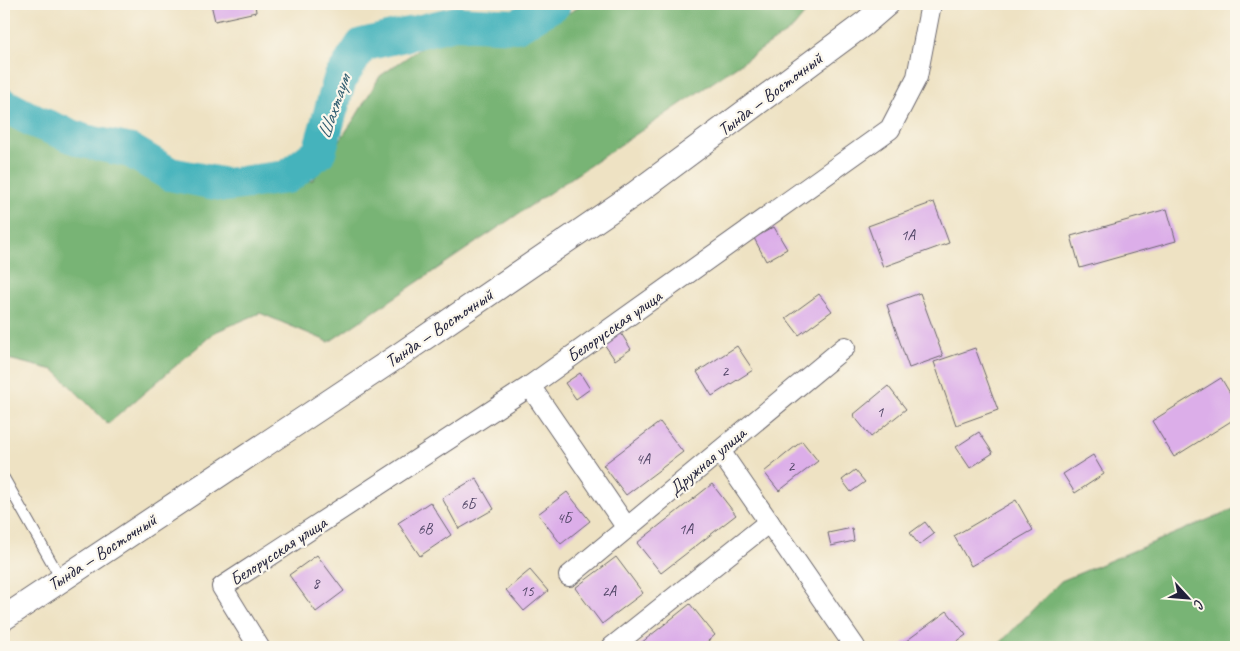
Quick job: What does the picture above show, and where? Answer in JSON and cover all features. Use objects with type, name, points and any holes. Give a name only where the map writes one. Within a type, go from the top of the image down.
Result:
[{"type":"street","points":[[865,23],[887,4]]},
{"type":"street","points":[[865,23],[903,4]]},
{"type":"street","name":"Белорусская улица","points":[[259,647],[222,587],[530,386],[890,129],[916,77],[931,4]]},
{"type":"street","name":"Тында — Восточный","points":[[4,618],[398,356],[636,193],[865,23]]},
{"type":"street","name":"Дружная улица","points":[[569,576],[845,347]]},
{"type":"street","points":[[530,386],[627,528]]},
{"type":"street","points":[[720,451],[855,647]]},
{"type":"street","points":[[612,647],[768,522]]},
{"type":"lane","points":[[4,478],[61,579]]},
{"type":"green space","points":[[585,4],[813,4],[793,28],[329,342],[260,313],[215,332],[108,424],[54,370],[4,358],[4,119],[86,158],[126,163],[180,190],[251,193],[313,180],[355,118],[380,76],[425,45],[465,32],[509,40],[550,23]]},
{"type":"green space","points":[[1236,508],[1236,647],[996,647],[1061,581]]},
{"type":"building","points":[[211,4],[255,4],[256,12],[215,21]]},
{"type":"building","points":[[934,202],[949,243],[883,267],[868,226]]},
{"type":"building","points":[[1167,209],[1176,241],[1080,268],[1071,236]]},
{"type":"building","points":[[774,227],[787,249],[766,261],[754,238]]},
{"type":"building","points":[[920,293],[943,356],[909,368],[887,305]]},
{"type":"building","points":[[819,294],[832,311],[799,335],[786,318]]},
{"type":"building","points":[[619,330],[631,349],[615,360],[602,341]]},
{"type":"building","points":[[737,346],[753,370],[712,396],[697,372]]},
{"type":"building","points":[[975,348],[998,410],[956,425],[934,362]]},
{"type":"building","points":[[580,373],[590,389],[576,399],[565,383]]},
{"type":"building","points":[[1221,378],[1236,403],[1236,418],[1174,457],[1152,421]]},
{"type":"building","points":[[888,386],[906,409],[871,437],[853,415]]},
{"type":"building","points":[[660,422],[683,452],[626,495],[603,465]]},
{"type":"building","points":[[979,432],[993,453],[970,468],[956,447]]},
{"type":"building","points":[[802,441],[818,461],[779,491],[764,472]]},
{"type":"building","points":[[1093,455],[1104,474],[1075,493],[1063,474]]},
{"type":"building","points":[[855,470],[865,482],[851,492],[842,480]]},
{"type":"building","points":[[476,478],[494,509],[459,529],[442,498]]},
{"type":"building","points":[[712,484],[736,515],[661,573],[637,543]]},
{"type":"building","points":[[567,492],[590,521],[561,544],[538,514]]},
{"type":"building","points":[[1016,500],[1033,530],[971,566],[954,536]]},
{"type":"building","points":[[430,502],[451,535],[420,556],[398,523]]},
{"type":"building","points":[[925,522],[934,534],[919,545],[910,533]]},
{"type":"building","points":[[852,528],[854,541],[831,546],[828,533]]},
{"type":"building","points":[[317,555],[344,591],[316,612],[289,575]]},
{"type":"building","points":[[616,557],[643,593],[602,624],[575,588]]},
{"type":"building","points":[[530,570],[548,591],[524,611],[506,590]]},
{"type":"building","points":[[690,604],[715,635],[701,647],[636,647]]},
{"type":"building","points":[[947,611],[966,635],[949,647],[898,647]]},
{"type":"waterway","name":"Шахтаум","points":[[4,105],[34,121],[84,141],[131,151],[170,174],[226,185],[287,177],[319,152],[340,79],[362,45],[455,23],[517,26],[554,4]]}]
